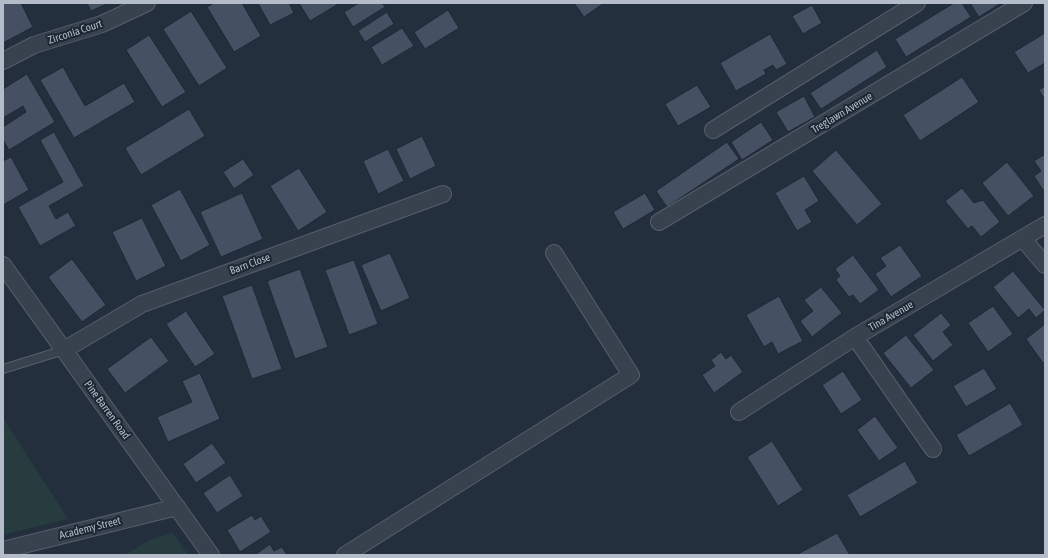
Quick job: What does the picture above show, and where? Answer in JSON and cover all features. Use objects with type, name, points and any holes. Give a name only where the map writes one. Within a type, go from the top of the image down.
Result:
[{"type":"street","name":"Zirconia Court","points":[[3,61],[34,45],[102,24],[147,3]]},
{"type":"street","points":[[713,130],[917,3]]},
{"type":"street","name":"Treglawn Avenue","points":[[659,222],[1024,3]]},
{"type":"street","name":"Barn Close","points":[[64,350],[142,304],[443,194]]},
{"type":"street","name":"Tina Avenue","points":[[739,412],[855,337],[1045,225]]},
{"type":"street","points":[[1023,239],[1045,265]]},
{"type":"street","points":[[345,555],[631,375],[554,253]]},
{"type":"street","name":"Pine Barren Road","points":[[3,265],[211,555]]},
{"type":"street","points":[[855,337],[933,449]]},
{"type":"street","name":"Academy Street","points":[[3,550],[177,507]]},
{"type":"lane","points":[[3,369],[64,350]]},
{"type":"green space","points":[[3,418],[68,519],[3,535]]},
{"type":"green space","points":[[173,533],[188,555],[125,555],[149,540]]},
{"type":"building","points":[[3,3],[21,3],[33,27],[3,43]]},
{"type":"building","points":[[87,3],[109,3],[91,11]]},
{"type":"building","points":[[214,3],[242,3],[261,36],[234,52],[207,7]]},
{"type":"building","points":[[258,3],[289,3],[294,13],[270,25]]},
{"type":"building","points":[[299,3],[340,3],[310,21]]},
{"type":"building","points":[[359,3],[382,3],[385,7],[353,27],[344,12]]},
{"type":"building","points":[[574,3],[604,3],[584,17]]},
{"type":"building","points":[[954,3],[962,3],[971,17],[906,57],[895,39]]},
{"type":"building","points":[[970,3],[1001,3],[979,17]]},
{"type":"building","points":[[812,5],[822,23],[803,34],[792,16]]},
{"type":"building","points":[[448,10],[459,28],[425,49],[414,32]]},
{"type":"building","points":[[191,11],[227,68],[199,86],[163,29]]},
{"type":"building","points":[[387,12],[394,24],[365,42],[358,31]]},
{"type":"building","points":[[402,28],[414,46],[382,65],[371,47]]},
{"type":"building","points":[[1045,33],[1045,63],[1028,73],[1014,52]]},
{"type":"building","points":[[770,34],[787,64],[776,70],[773,65],[764,70],[766,74],[736,91],[720,63]]},
{"type":"building","points":[[149,35],[186,92],[162,107],[126,50]]},
{"type":"building","points":[[877,50],[887,67],[821,109],[810,93]]},
{"type":"building","points":[[63,67],[85,106],[124,83],[135,102],[74,138],[40,80]]},
{"type":"building","points":[[27,74],[55,122],[9,150],[3,140],[3,127],[26,112],[23,106],[3,118],[3,89]]},
{"type":"building","points":[[962,77],[979,102],[920,141],[903,115]]},
{"type":"building","points":[[697,85],[711,107],[678,126],[665,104]]},
{"type":"building","points":[[1045,86],[1045,100],[1039,90]]},
{"type":"building","points":[[804,96],[815,117],[788,132],[776,112]]},
{"type":"building","points":[[189,109],[205,136],[141,175],[125,148]]},
{"type":"building","points":[[761,122],[773,140],[742,160],[731,142]]},
{"type":"building","points":[[54,132],[84,186],[49,206],[56,219],[68,212],[76,226],[40,246],[18,207],[63,182],[40,140]]},
{"type":"building","points":[[422,136],[436,166],[410,179],[396,149]]},
{"type":"building","points":[[727,142],[739,159],[667,207],[656,191]]},
{"type":"building","points":[[388,149],[404,181],[378,194],[363,161]]},
{"type":"building","points":[[836,150],[882,204],[857,225],[812,171]]},
{"type":"building","points":[[1045,154],[1045,193],[1034,176],[1041,171],[1034,161]]},
{"type":"building","points":[[11,157],[29,190],[3,205],[3,161]]},
{"type":"building","points":[[243,159],[254,175],[234,189],[223,172]]},
{"type":"building","points":[[1007,162],[1034,196],[1008,216],[982,183]]},
{"type":"building","points":[[299,168],[327,212],[298,231],[270,186]]},
{"type":"building","points":[[804,176],[819,201],[805,210],[812,222],[797,231],[775,193]]},
{"type":"building","points":[[962,188],[974,203],[983,200],[1000,222],[981,237],[972,226],[968,229],[945,201]]},
{"type":"building","points":[[180,189],[210,245],[181,261],[151,205]]},
{"type":"building","points":[[242,193],[263,239],[221,257],[200,212]]},
{"type":"building","points":[[645,193],[655,210],[623,229],[613,212]]},
{"type":"building","points":[[142,218],[166,266],[136,281],[112,232]]},
{"type":"building","points":[[900,245],[922,276],[891,297],[875,274],[886,266],[880,258]]},
{"type":"building","points":[[390,253],[410,298],[381,311],[361,265]]},
{"type":"building","points":[[853,255],[879,290],[860,304],[853,295],[849,297],[836,280],[840,276],[835,269]]},
{"type":"building","points":[[72,259],[106,305],[82,322],[48,277]]},
{"type":"building","points":[[354,260],[378,324],[349,335],[325,270]]},
{"type":"building","points":[[300,269],[328,347],[295,359],[267,281]]},
{"type":"building","points":[[1013,271],[1045,310],[1036,318],[1029,309],[1018,318],[993,287]]},
{"type":"building","points":[[252,285],[282,369],[252,379],[222,296]]},
{"type":"building","points":[[821,287],[842,313],[812,337],[800,321],[813,311],[804,300]]},
{"type":"building","points":[[779,296],[803,341],[778,354],[772,342],[764,347],[746,315]]},
{"type":"building","points":[[993,306],[1013,334],[988,352],[968,323]]},
{"type":"building","points":[[186,311],[215,354],[195,367],[166,324]]},
{"type":"building","points":[[941,313],[951,325],[943,332],[953,345],[933,361],[913,335]]},
{"type":"building","points":[[1045,324],[1045,362],[1043,363],[1026,339]]},
{"type":"building","points":[[906,335],[934,370],[911,388],[883,353]]},
{"type":"building","points":[[151,337],[169,361],[125,393],[107,369]]},
{"type":"building","points":[[721,352],[726,359],[731,355],[743,372],[714,393],[702,375],[715,366],[711,360]]},
{"type":"building","points":[[984,368],[997,389],[966,407],[953,386]]},
{"type":"building","points":[[843,371],[862,400],[841,414],[822,385]]},
{"type":"building","points":[[200,373],[220,419],[168,442],[157,417],[192,402],[182,381]]},
{"type":"building","points":[[1010,403],[1023,425],[969,456],[956,435]]},
{"type":"building","points":[[875,416],[898,448],[879,461],[857,430]]},
{"type":"building","points":[[772,441],[803,490],[778,506],[747,457]]},
{"type":"building","points":[[212,443],[226,463],[196,483],[183,464]]},
{"type":"building","points":[[905,461],[918,483],[860,517],[847,495]]},
{"type":"building","points":[[230,475],[243,496],[217,513],[203,493]]},
{"type":"building","points":[[252,515],[255,520],[261,516],[271,532],[240,552],[227,530]]},
{"type":"building","points":[[837,533],[850,555],[796,555]]},
{"type":"building","points":[[270,544],[274,551],[282,547],[287,555],[255,555]]}]
